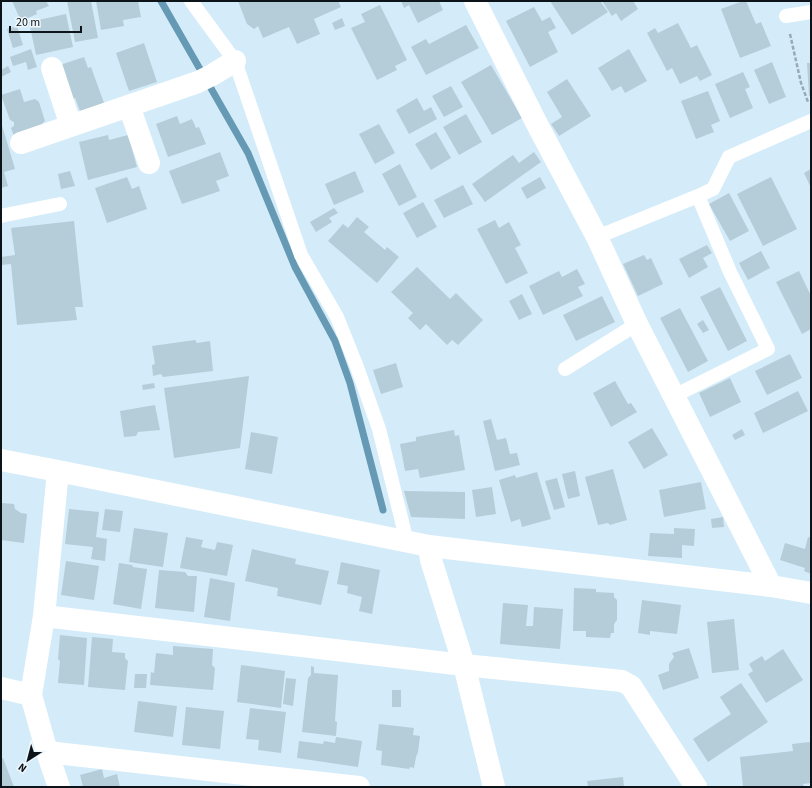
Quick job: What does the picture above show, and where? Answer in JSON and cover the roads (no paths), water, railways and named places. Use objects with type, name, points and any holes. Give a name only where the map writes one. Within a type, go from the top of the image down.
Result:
[{"type":"street","points":[[475,1],[538,128],[597,237],[637,324],[770,586]]},
{"type":"street","points":[[21,143],[205,78],[235,61]]},
{"type":"street","points":[[52,68],[71,126]]},
{"type":"street","points":[[129,106],[149,163]]},
{"type":"street","points":[[1,460],[429,546],[770,586],[811,593]]},
{"type":"street","points":[[58,471],[44,616],[32,695],[47,752],[59,787]]},
{"type":"street","points":[[429,546],[431,560],[464,665],[494,787]]},
{"type":"street","points":[[44,616],[464,665],[622,681],[631,686],[696,787]]},
{"type":"street","points":[[1,688],[32,695]]},
{"type":"street","points":[[47,752],[359,787]]},
{"type":"lane","points":[[191,1],[235,61],[301,255],[337,317],[357,367],[379,429],[407,542]]},
{"type":"lane","points":[[786,16],[811,12]]},
{"type":"lane","points":[[597,237],[713,189],[729,157],[811,121]]},
{"type":"lane","points":[[674,396],[768,349],[730,272],[698,196]]},
{"type":"lane","points":[[1,216],[60,204]]},
{"type":"lane","points":[[565,369],[637,324]]},
{"type":"waterway","points":[[161,1],[248,153],[295,267],[335,341],[350,383],[383,510]]}]
